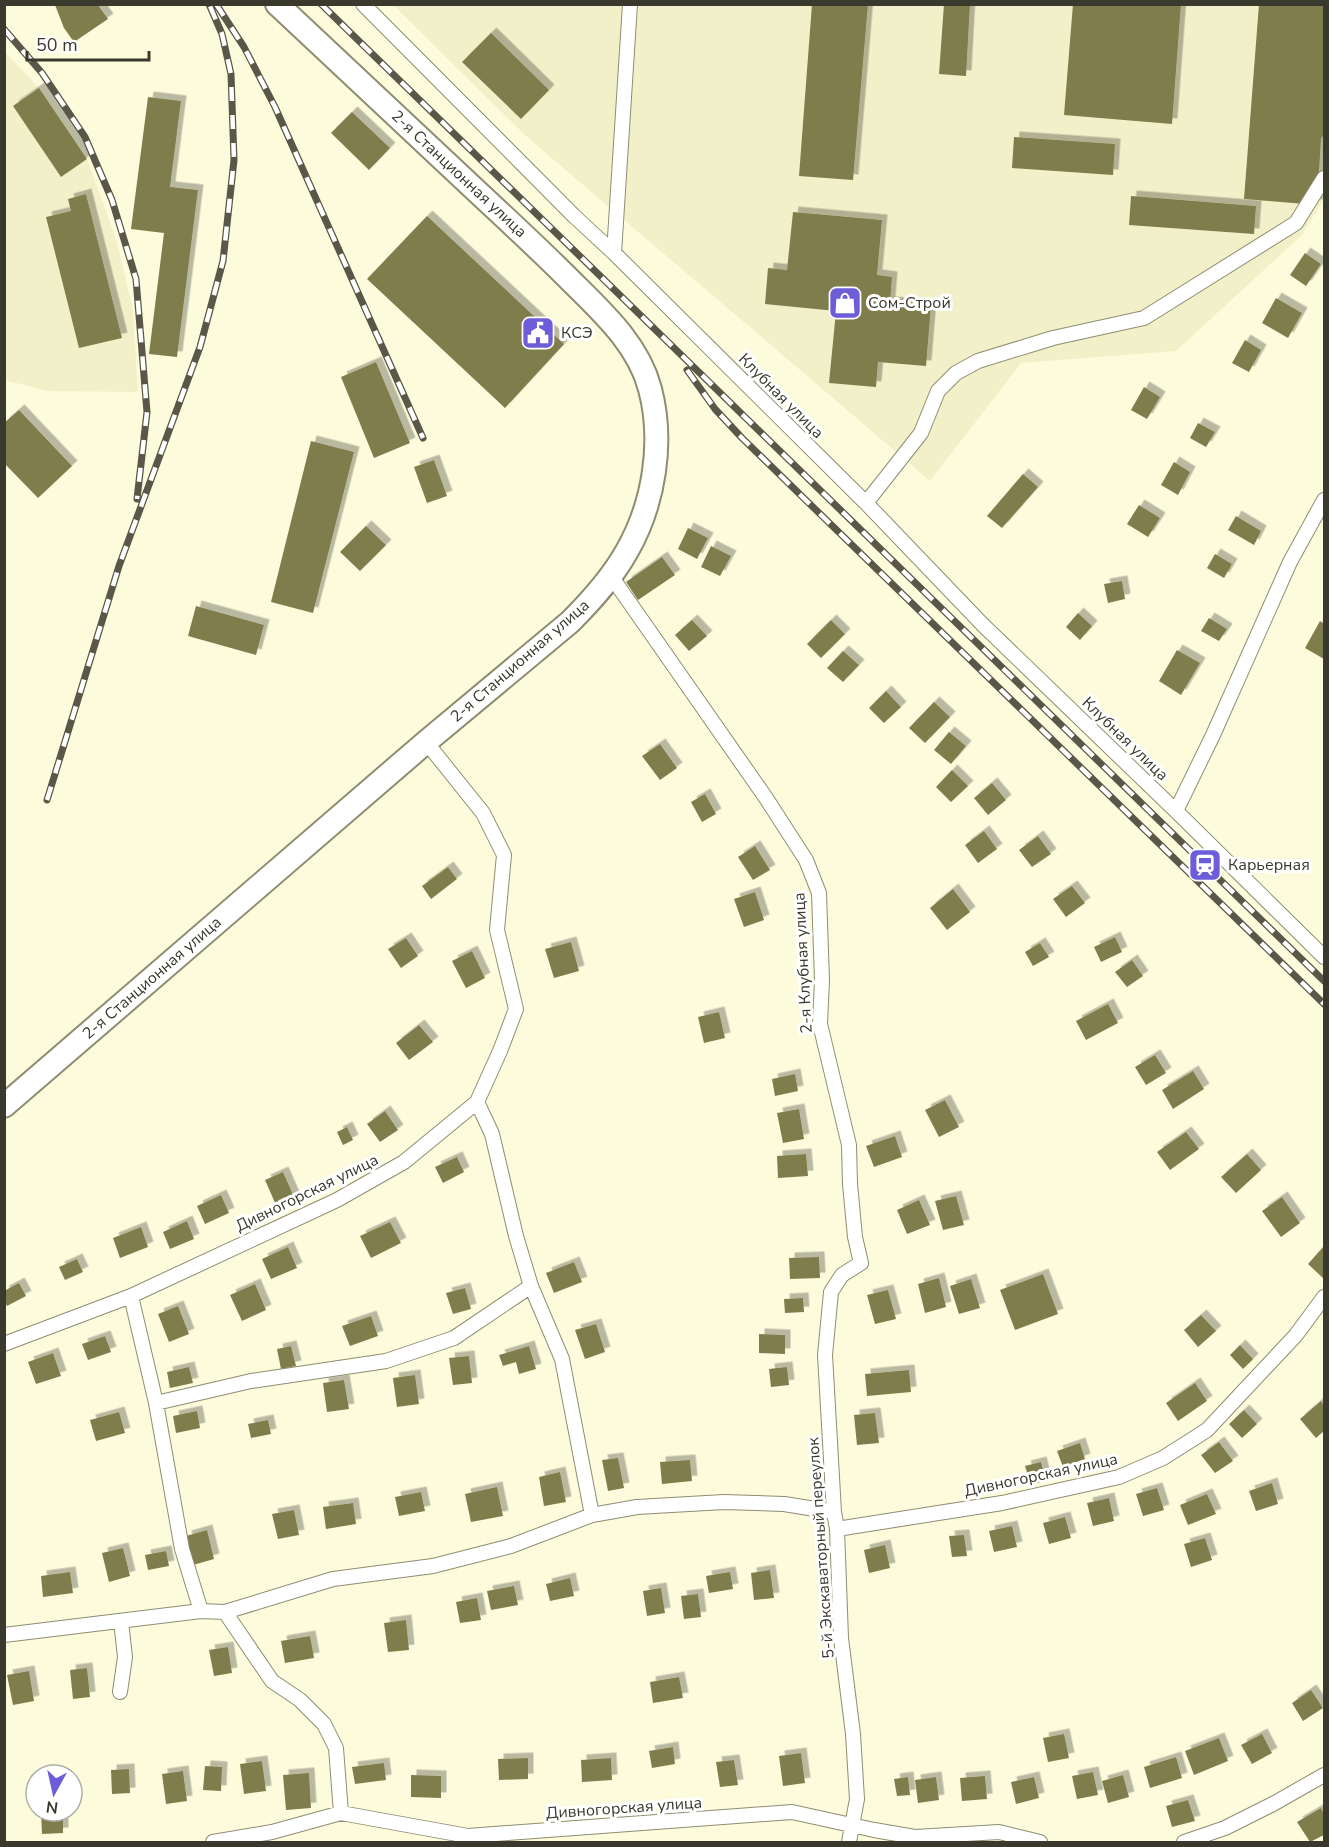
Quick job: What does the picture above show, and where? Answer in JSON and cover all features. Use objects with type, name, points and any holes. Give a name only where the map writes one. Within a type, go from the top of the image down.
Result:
[{"type":"main road","name":"2-я Станционная улица","points":[[4,1106],[590,602],[628,550],[644,512],[653,478],[656,438],[650,388],[635,355],[612,322],[536,246],[277,4]]},
{"type":"street","name":"Клубная улица","points":[[363,4],[574,216],[866,503],[983,625],[1324,957]]},
{"type":"street","points":[[614,253],[630,4]]},
{"type":"street","points":[[866,503],[921,434],[938,391],[956,373],[978,361],[1053,338],[1144,318],[1296,223],[1324,178]]},
{"type":"street","name":"Клубная улица","points":[[1176,811],[1213,735],[1290,562],[1324,500]]},
{"type":"street","name":"2-я Клубная улица","points":[[611,576],[766,798],[806,860],[819,893],[822,980],[820,1024],[849,1145],[855,1237],[861,1263]]},
{"type":"street","name":"Дивногорская улица","points":[[4,1344],[131,1296],[337,1200],[404,1162],[477,1102],[500,1052],[516,1009],[497,930],[504,855],[483,813],[426,742]]},
{"type":"street","points":[[477,1102],[492,1134],[516,1236],[531,1286],[562,1359],[592,1515]]},
{"type":"street","name":"5-й Экскаваторный переулок","points":[[849,1842],[857,1799],[853,1734],[841,1638],[837,1529],[834,1512],[825,1355],[831,1292],[842,1275],[861,1263]]},
{"type":"street","points":[[156,1403],[251,1381],[386,1361],[454,1338],[531,1286]]},
{"type":"street","points":[[131,1296],[156,1403],[182,1549],[201,1611]]},
{"type":"street","name":"Дивногорская улица","points":[[837,1529],[1002,1503],[1119,1477],[1163,1458],[1207,1430],[1296,1335],[1324,1297]]},
{"type":"street","points":[[4,1635],[201,1611],[225,1612],[333,1579],[433,1566],[500,1549],[592,1515],[637,1507],[724,1502],[784,1504],[834,1512]]},
{"type":"street","points":[[225,1612],[272,1681],[300,1701],[324,1724],[336,1748],[341,1814]]},
{"type":"street","points":[[120,1692],[125,1657],[121,1621]]},
{"type":"street","points":[[1184,1842],[1225,1828],[1324,1775]]},
{"type":"street","name":"Дивногорская улица","points":[[213,1842],[272,1832],[341,1814],[468,1836],[792,1812],[915,1836],[999,1832],[1040,1842]]},
{"type":"shaded area","points":[[393,5],[1324,5],[1324,199],[1302,235],[1176,351],[1021,363],[930,481],[526,136]]},
{"type":"shaded area","points":[[4,51],[39,88],[87,159],[117,242],[133,311],[138,392],[47,391],[5,380]]},
{"type":"building","points":[[812,4],[868,4],[853,180],[799,176]]},
{"type":"building","points":[[944,4],[970,4],[966,76],[939,74]]},
{"type":"building","points":[[1073,4],[1181,4],[1172,124],[1064,115]]},
{"type":"building","points":[[1259,4],[1324,4],[1324,134],[1321,139],[1317,205],[1244,199]]},
{"type":"building","points":[[55,5],[98,5],[108,19],[74,42],[64,28]]},
{"type":"building","points":[[491,33],[549,90],[521,119],[462,62]]},
{"type":"building","points":[[39,88],[87,159],[61,177],[13,106]]},
{"type":"building","points":[[148,97],[181,101],[170,187],[198,190],[177,357],[149,354],[164,233],[131,229]]},
{"type":"building","points":[[352,112],[390,148],[369,170],[331,133]]},
{"type":"building","points":[[1014,137],[1115,144],[1113,175],[1012,168]]},
{"type":"building","points":[[86,194],[122,338],[79,348],[46,217],[71,211],[68,199]]},
{"type":"building","points":[[1131,196],[1256,206],[1254,234],[1129,225]]},
{"type":"building","points":[[793,212],[882,220],[877,275],[892,277],[890,302],[931,306],[926,366],[878,362],[876,387],[829,383],[836,311],[765,304],[768,268],[787,270]]},
{"type":"building","points":[[427,216],[564,344],[505,408],[367,279]]},
{"type":"building","points":[[1305,253],[1321,264],[1306,286],[1290,275]]},
{"type":"building","points":[[1276,298],[1302,313],[1288,338],[1262,323]]},
{"type":"building","points":[[1245,340],[1261,350],[1249,372],[1232,363]]},
{"type":"building","points":[[376,362],[410,443],[374,458],[341,377]]},
{"type":"building","points":[[1144,387],[1160,397],[1147,419],[1131,410]]},
{"type":"building","points":[[19,410],[72,466],[38,498],[4,463],[4,423]]},
{"type":"building","points":[[1198,423],[1215,432],[1206,447],[1190,438]]},
{"type":"building","points":[[311,441],[354,452],[313,613],[271,602]]},
{"type":"building","points":[[434,460],[447,496],[427,503],[414,467]]},
{"type":"building","points":[[1174,462],[1190,472],[1178,495],[1161,485]]},
{"type":"building","points":[[1023,474],[1038,487],[1002,528],[987,516]]},
{"type":"building","points":[[1139,505],[1160,518],[1148,537],[1127,524]]},
{"type":"building","points":[[1236,516],[1261,531],[1254,545],[1228,530]]},
{"type":"building","points":[[366,526],[386,545],[360,571],[340,552]]},
{"type":"building","points":[[688,528],[708,538],[697,559],[678,549]]},
{"type":"building","points":[[711,546],[731,556],[720,576],[701,567]]},
{"type":"building","points":[[1215,554],[1232,564],[1224,578],[1207,568]]},
{"type":"building","points":[[662,557],[675,575],[638,600],[626,582]]},
{"type":"building","points":[[1122,581],[1125,599],[1108,603],[1104,584]]},
{"type":"building","points":[[196,606],[264,625],[256,655],[188,636]]},
{"type":"building","points":[[1078,613],[1092,626],[1080,640],[1066,627]]},
{"type":"building","points":[[1209,618],[1227,629],[1219,641],[1201,631]]},
{"type":"building","points":[[692,620],[707,636],[689,651],[675,635]]},
{"type":"building","points":[[831,620],[845,634],[821,658],[807,644]]},
{"type":"building","points":[[1320,621],[1324,624],[1324,659],[1305,648]]},
{"type":"building","points":[[1177,650],[1200,663],[1181,695],[1159,681]]},
{"type":"building","points":[[843,651],[859,665],[843,682],[827,668]]},
{"type":"building","points":[[886,691],[901,707],[884,723],[869,708]]},
{"type":"building","points":[[934,702],[950,717],[925,743],[909,728]]},
{"type":"building","points":[[949,732],[966,746],[951,764],[934,750]]},
{"type":"building","points":[[660,744],[677,768],[660,780],[642,756]]},
{"type":"building","points":[[952,770],[968,786],[951,802],[936,787]]},
{"type":"building","points":[[992,783],[1006,800],[988,815],[974,798]]},
{"type":"building","points":[[705,794],[716,814],[702,822],[691,802]]},
{"type":"building","points":[[984,831],[997,849],[978,863],[965,845]]},
{"type":"building","points":[[1038,836],[1051,854],[1032,867],[1019,850]]},
{"type":"building","points":[[755,846],[770,870],[753,880],[738,857]]},
{"type":"building","points":[[448,867],[457,879],[431,899],[422,886]]},
{"type":"building","points":[[1072,886],[1085,903],[1066,917],[1053,899]]},
{"type":"building","points":[[953,889],[970,912],[947,930],[930,908]]},
{"type":"building","points":[[755,892],[764,920],[744,927],[734,899]]},
{"type":"building","points":[[1115,937],[1122,952],[1101,962],[1094,947]]},
{"type":"building","points":[[406,938],[418,956],[401,968],[388,949]]},
{"type":"building","points":[[571,942],[579,971],[554,978],[545,949]]},
{"type":"building","points":[[1040,943],[1049,957],[1033,966],[1025,952]]},
{"type":"building","points":[[472,951],[485,978],[466,988],[452,961]]},
{"type":"building","points":[[1132,960],[1143,976],[1127,987],[1115,972]]},
{"type":"building","points":[[1108,1004],[1118,1023],[1086,1040],[1076,1021]]},
{"type":"building","points":[[719,1012],[725,1038],[704,1043],[698,1017]]},
{"type":"building","points":[[419,1025],[433,1042],[409,1060],[396,1043]]},
{"type":"building","points":[[1155,1055],[1166,1073],[1146,1085],[1135,1067]]},
{"type":"building","points":[[1193,1071],[1204,1089],[1173,1109],[1162,1090]]},
{"type":"building","points":[[795,1074],[798,1091],[775,1096],[772,1079]]},
{"type":"building","points":[[945,1100],[959,1127],[939,1137],[925,1110]]},
{"type":"building","points":[[799,1109],[804,1139],[783,1143],[777,1113]]},
{"type":"building","points":[[385,1111],[398,1130],[380,1142],[367,1124]]},
{"type":"building","points":[[347,1127],[353,1140],[343,1145],[337,1132]]},
{"type":"building","points":[[1186,1132],[1199,1149],[1170,1170],[1157,1152]]},
{"type":"building","points":[[895,1136],[902,1157],[874,1167],[866,1146]]},
{"type":"building","points":[[806,1154],[808,1176],[778,1178],[777,1156]]},
{"type":"building","points":[[1247,1154],[1261,1170],[1236,1193],[1221,1177]]},
{"type":"building","points":[[457,1157],[464,1172],[443,1183],[435,1167]]},
{"type":"building","points":[[283,1172],[294,1197],[276,1205],[265,1180]]},
{"type":"building","points":[[221,1195],[229,1213],[205,1224],[197,1206]]},
{"type":"building","points":[[956,1196],[964,1225],[943,1230],[935,1201]]},
{"type":"building","points":[[1282,1197],[1300,1223],[1281,1237],[1262,1211]]},
{"type":"building","points":[[919,1200],[930,1225],[907,1234],[897,1210]]},
{"type":"building","points":[[187,1221],[194,1239],[170,1249],[163,1232]]},
{"type":"building","points":[[390,1222],[401,1243],[371,1258],[360,1236]]},
{"type":"building","points":[[141,1227],[148,1247],[120,1258],[113,1238]]},
{"type":"building","points":[[1324,1246],[1324,1279],[1308,1264]]},
{"type":"building","points":[[288,1247],[297,1268],[271,1279],[262,1259]]},
{"type":"building","points":[[819,1257],[820,1278],[790,1279],[789,1258]]},
{"type":"building","points":[[77,1259],[83,1272],[65,1280],[59,1267]]},
{"type":"building","points":[[574,1262],[582,1282],[554,1293],[546,1273]]},
{"type":"building","points":[[1043,1274],[1058,1314],[1015,1330],[1000,1290]]},
{"type":"building","points":[[939,1278],[946,1307],[925,1313],[918,1284]]},
{"type":"building","points":[[971,1279],[980,1308],[959,1314],[950,1286]]},
{"type":"building","points":[[19,1283],[26,1296],[7,1306],[4,1291]]},
{"type":"building","points":[[255,1284],[266,1310],[242,1321],[230,1295]]},
{"type":"building","points":[[465,1288],[471,1309],[453,1314],[446,1293]]},
{"type":"building","points":[[888,1290],[896,1319],[875,1324],[867,1295]]},
{"type":"building","points":[[803,1298],[804,1312],[785,1313],[784,1299]]},
{"type":"building","points":[[178,1306],[189,1334],[169,1342],[158,1314]]},
{"type":"building","points":[[1201,1315],[1216,1331],[1198,1347],[1184,1330]]},
{"type":"building","points":[[371,1316],[378,1336],[350,1346],[342,1326]]},
{"type":"building","points":[[596,1324],[605,1352],[585,1359],[575,1330]]},
{"type":"building","points":[[759,1334],[785,1335],[785,1354],[759,1353]]},
{"type":"building","points":[[105,1336],[111,1352],[88,1360],[82,1344]]},
{"type":"building","points":[[1240,1345],[1253,1359],[1243,1369],[1230,1355]]},
{"type":"building","points":[[291,1346],[296,1366],[281,1369],[277,1349]]},
{"type":"building","points":[[529,1346],[536,1369],[519,1374],[516,1362],[503,1366],[499,1355]]},
{"type":"building","points":[[53,1353],[61,1376],[36,1384],[28,1362]]},
{"type":"building","points":[[469,1356],[472,1383],[453,1385],[449,1358]]},
{"type":"building","points":[[189,1367],[193,1383],[170,1388],[167,1372]]},
{"type":"building","points":[[787,1367],[789,1385],[771,1387],[769,1369]]},
{"type":"building","points":[[909,1370],[911,1392],[867,1396],[865,1374]]},
{"type":"building","points":[[415,1375],[419,1404],[397,1407],[393,1378]]},
{"type":"building","points":[[344,1380],[349,1409],[327,1412],[323,1383]]},
{"type":"building","points":[[1195,1383],[1207,1401],[1178,1421],[1166,1403]]},
{"type":"building","points":[[1321,1401],[1324,1406],[1324,1431],[1316,1438],[1300,1419]]},
{"type":"building","points":[[1244,1410],[1257,1424],[1242,1438],[1229,1424]]},
{"type":"building","points":[[197,1411],[200,1428],[176,1433],[173,1416]]},
{"type":"building","points":[[119,1412],[125,1433],[96,1441],[90,1420]]},
{"type":"building","points":[[875,1413],[879,1443],[857,1445],[854,1415]]},
{"type":"building","points":[[268,1420],[271,1434],[251,1438],[248,1424]]},
{"type":"building","points":[[1219,1442],[1233,1461],[1215,1473],[1201,1455]]},
{"type":"building","points":[[1080,1443],[1085,1459],[1063,1467],[1057,1451]]},
{"type":"building","points":[[618,1458],[624,1488],[608,1491],[602,1460]]},
{"type":"building","points":[[690,1460],[692,1481],[662,1484],[660,1462]]},
{"type":"building","points":[[1041,1462],[1046,1481],[1031,1485],[1025,1466]]},
{"type":"building","points":[[560,1472],[566,1502],[544,1506],[539,1477]]},
{"type":"building","points":[[1272,1483],[1278,1504],[1256,1511],[1249,1491]]},
{"type":"building","points":[[497,1487],[503,1516],[471,1522],[465,1494]]},
{"type":"building","points":[[1157,1488],[1164,1510],[1143,1516],[1136,1494]]},
{"type":"building","points":[[421,1492],[425,1511],[399,1516],[395,1497]]},
{"type":"building","points":[[1207,1494],[1216,1514],[1188,1525],[1180,1505]]},
{"type":"building","points":[[1109,1498],[1114,1521],[1093,1526],[1087,1503]]},
{"type":"building","points":[[353,1503],[356,1524],[326,1529],[323,1507]]},
{"type":"building","points":[[294,1510],[299,1535],[278,1539],[272,1514]]},
{"type":"building","points":[[1065,1517],[1071,1538],[1049,1544],[1043,1523]]},
{"type":"building","points":[[1012,1526],[1017,1547],[994,1552],[989,1531]]},
{"type":"building","points":[[207,1530],[214,1559],[193,1565],[186,1536]]},
{"type":"building","points":[[964,1535],[967,1556],[952,1557],[949,1536]]},
{"type":"building","points":[[1205,1538],[1212,1560],[1191,1567],[1184,1544]]},
{"type":"building","points":[[885,1545],[890,1568],[869,1573],[864,1550]]},
{"type":"building","points":[[123,1548],[130,1576],[109,1582],[102,1553]]},
{"type":"building","points":[[166,1551],[169,1566],[148,1570],[145,1555]]},
{"type":"building","points":[[770,1570],[774,1598],[754,1600],[751,1573]]},
{"type":"building","points":[[70,1572],[73,1593],[43,1597],[41,1576]]},
{"type":"building","points":[[730,1572],[733,1589],[709,1593],[706,1576]]},
{"type":"building","points":[[570,1578],[574,1596],[550,1601],[546,1584]]},
{"type":"building","points":[[514,1586],[518,1605],[491,1610],[487,1591]]},
{"type":"building","points":[[661,1588],[665,1613],[647,1616],[643,1591]]},
{"type":"building","points":[[698,1594],[701,1617],[684,1619],[681,1596]]},
{"type":"building","points":[[477,1598],[481,1620],[460,1623],[456,1602]]},
{"type":"building","points":[[406,1620],[409,1650],[388,1652],[384,1623]]},
{"type":"building","points":[[310,1636],[314,1658],[285,1663],[281,1641]]},
{"type":"building","points":[[228,1647],[232,1673],[214,1676],[209,1650]]},
{"type":"building","points":[[87,1668],[90,1697],[73,1699],[70,1670]]},
{"type":"building","points":[[29,1671],[34,1701],[13,1705],[7,1675]]},
{"type":"building","points":[[679,1677],[683,1698],[653,1703],[650,1682]]},
{"type":"building","points":[[1311,1690],[1323,1708],[1303,1721],[1292,1703]]},
{"type":"building","points":[[1064,1734],[1069,1758],[1048,1762],[1043,1738]]},
{"type":"building","points":[[1262,1734],[1272,1753],[1252,1764],[1241,1745]]},
{"type":"building","points":[[1219,1738],[1228,1761],[1194,1775],[1185,1751]]},
{"type":"building","points":[[673,1747],[675,1764],[652,1768],[649,1751]]},
{"type":"building","points":[[801,1753],[805,1783],[783,1786],[779,1756]]},
{"type":"building","points":[[1176,1757],[1182,1778],[1150,1788],[1144,1767]]},
{"type":"building","points":[[528,1758],[528,1779],[499,1780],[498,1759]]},
{"type":"building","points":[[611,1758],[612,1780],[582,1782],[581,1760]]},
{"type":"building","points":[[734,1760],[738,1785],[720,1787],[716,1762]]},
{"type":"building","points":[[262,1761],[266,1791],[244,1794],[240,1764]]},
{"type":"building","points":[[384,1763],[386,1780],[355,1784],[352,1767]]},
{"type":"building","points":[[205,1766],[222,1767],[221,1791],[203,1790]]},
{"type":"building","points":[[129,1769],[130,1793],[112,1794],[111,1770]]},
{"type":"building","points":[[183,1771],[187,1801],[166,1804],[162,1774]]},
{"type":"building","points":[[1093,1772],[1098,1795],[1077,1799],[1072,1776]]},
{"type":"building","points":[[309,1773],[311,1808],[286,1810],[283,1775]]},
{"type":"building","points":[[411,1775],[441,1776],[441,1798],[411,1797]]},
{"type":"building","points":[[1123,1775],[1129,1797],[1108,1803],[1102,1781]]},
{"type":"building","points":[[985,1776],[987,1799],[962,1801],[960,1778]]},
{"type":"building","points":[[908,1777],[910,1795],[897,1796],[894,1779]]},
{"type":"building","points":[[936,1777],[939,1800],[918,1803],[915,1780]]},
{"type":"building","points":[[1034,1777],[1039,1798],[1016,1804],[1011,1782]]},
{"type":"building","points":[[1188,1800],[1195,1821],[1172,1827],[1166,1806]]},
{"type":"building","points":[[1321,1808],[1324,1814],[1324,1835],[1310,1842],[1297,1822]]},
{"type":"building","points":[[42,1823],[63,1823],[63,1833],[42,1834]]},
{"type":"railway","points":[[47,800],[119,566],[200,347],[223,261],[234,160],[231,74],[222,34],[209,4]]},
{"type":"railway","points":[[216,4],[244,47],[275,107],[423,438]]},
{"type":"railway","points":[[321,4],[1324,981]]},
{"type":"railway","points":[[4,29],[42,73],[85,137],[112,200],[136,279],[147,412],[137,499]]},
{"type":"railway","points":[[687,370],[715,409],[742,438],[1324,1004]]},
{"type":"place","name":"Сом-Строй","points":[[845,303]]},
{"type":"place","name":"КСЭ","points":[[538,333]]},
{"type":"place","name":"Карьерная","points":[[1205,865]]}]
